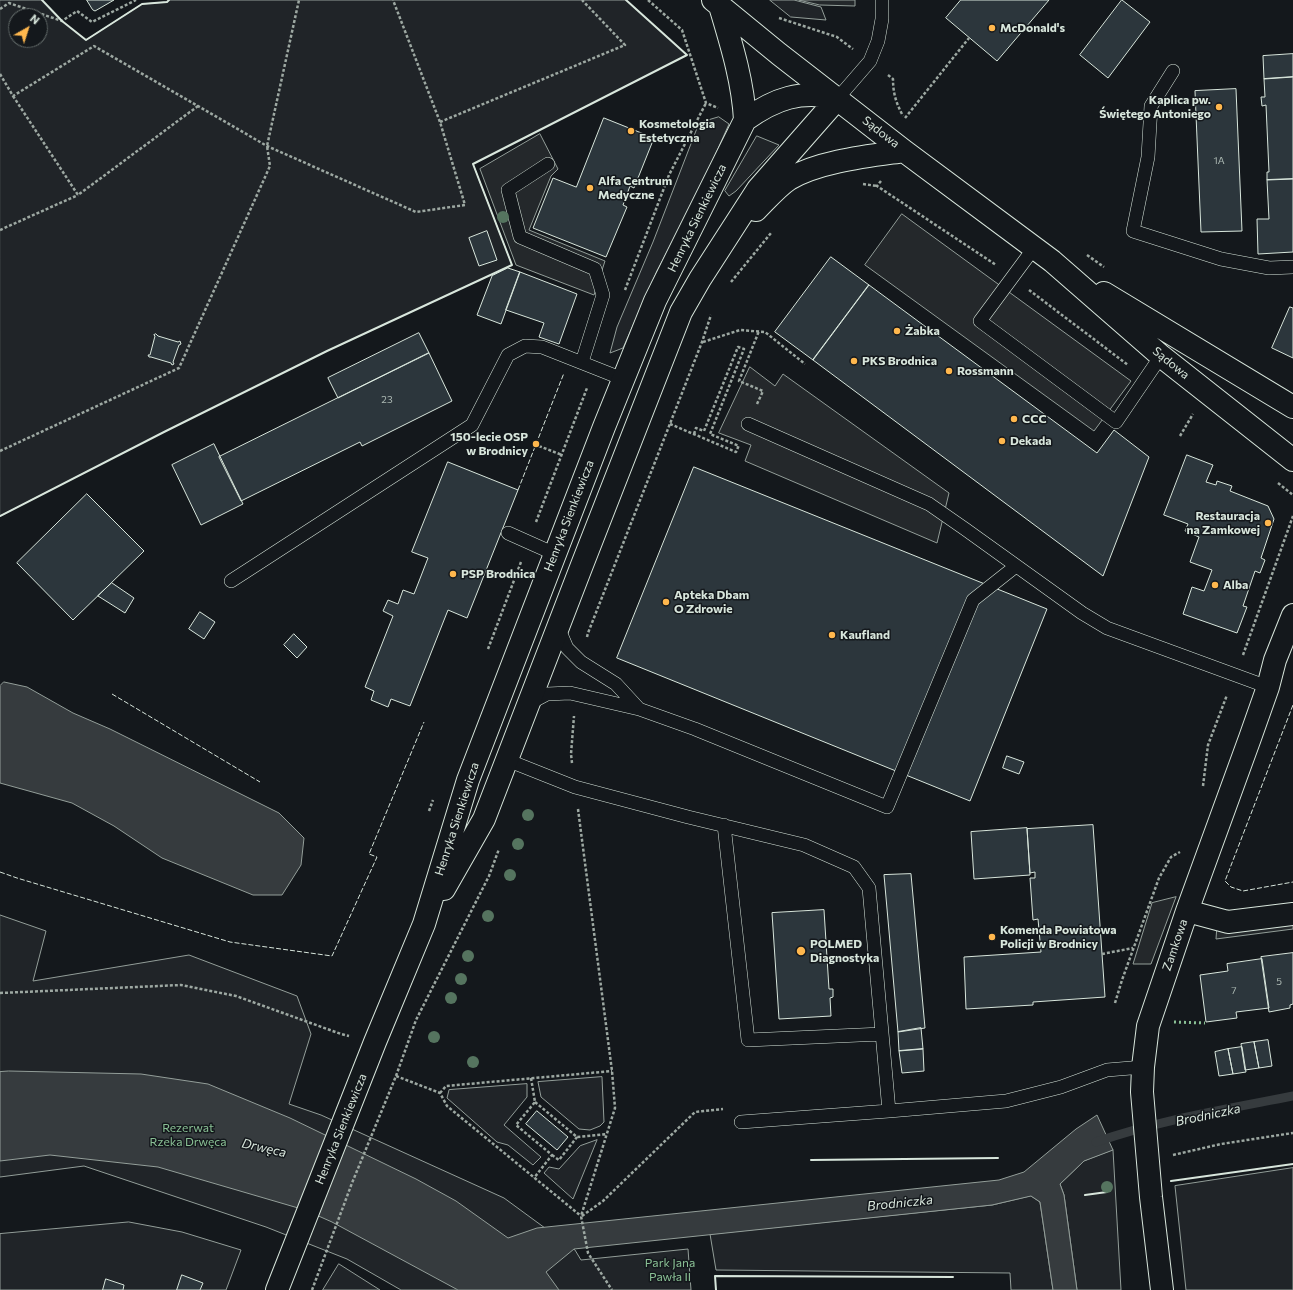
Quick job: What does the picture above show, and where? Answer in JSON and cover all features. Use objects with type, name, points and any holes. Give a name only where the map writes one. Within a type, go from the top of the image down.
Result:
[{"type":"main road","name":"Sądowa","points":[[717,3],[779,54],[838,98],[904,151],[1052,261],[1293,407]]},
{"type":"main road","name":"Henryka Sienkiewicza","points":[[277,1290],[356,1089],[424,924],[468,780],[623,379],[655,301],[745,120],[744,99],[734,54],[717,3]]},
{"type":"main road","points":[[745,120],[765,107],[789,98],[806,95],[821,95],[838,98]]},
{"type":"main road","name":"Henryka Sienkiewicza","points":[[424,924],[484,819],[681,312],[700,279],[758,189],[838,98]]},
{"type":"main road","name":"Henryka Sienkiewicza","points":[[726,239],[774,192],[789,180],[813,169],[837,162],[904,151]]},
{"type":"main road","name":"Sądowa","points":[[1052,261],[1161,356],[1293,460]]},
{"type":"main road","points":[[623,379],[650,390]]},
{"type":"main road","points":[[555,554],[582,565]]},
{"type":"main road","name":"Zamkowa","points":[[1162,1290],[1150,1187],[1142,1092],[1143,1067],[1148,1026],[1187,911],[1268,687],[1275,660],[1293,615]]},
{"type":"main road","points":[[1187,911],[1228,922],[1293,914]]},
{"type":"lane","points":[[838,98],[870,61],[878,41],[882,19],[882,0]]},
{"type":"lane","points":[[1173,71],[1151,106],[1148,157],[1133,231],[1221,259],[1269,268],[1293,267]]},
{"type":"lane","points":[[548,164],[508,190],[520,237],[595,269],[603,295],[582,362]]},
{"type":"lane","points":[[1034,248],[980,321],[1116,422],[1161,356]]},
{"type":"lane","points":[[231,581],[472,425],[508,355],[525,346],[542,347],[623,379]]},
{"type":"lane","points":[[748,424],[929,504],[1082,613],[1107,628],[1268,687]]},
{"type":"lane","points":[[508,533],[555,554]]},
{"type":"lane","points":[[528,704],[547,694],[570,693],[639,709],[702,732],[887,808],[972,600],[1016,566]]},
{"type":"lane","points":[[558,627],[567,648],[581,662],[616,684],[639,709]]},
{"type":"lane","points":[[507,760],[575,787],[804,845],[854,867],[869,888],[889,1111]]},
{"type":"lane","points":[[724,825],[748,1040],[882,1034]]},
{"type":"lane","points":[[741,1122],[889,1111],[1006,1100],[1061,1086],[1107,1070],[1143,1067]]},
{"type":"path","points":[[0,9],[9,3],[62,21],[77,11],[92,22],[136,0]]},
{"type":"path","points":[[0,451],[179,368],[270,166],[267,146],[299,0]]},
{"type":"path","points":[[13,96],[94,46],[267,146],[416,212],[465,204],[440,122],[393,0]]},
{"type":"path","points":[[440,122],[625,45],[582,0]]},
{"type":"path","points":[[774,14],[780,19],[837,37],[858,52]]},
{"type":"path","points":[[904,119],[970,38]]},
{"type":"path","points":[[0,74],[78,195]]},
{"type":"path","points":[[888,75],[894,79],[893,92],[897,106],[904,119],[910,123]]},
{"type":"path","points":[[0,230],[78,195],[198,106]]},
{"type":"path","points":[[877,186],[904,151]]},
{"type":"path","points":[[857,184],[877,186],[988,260]]},
{"type":"path","points":[[731,283],[772,232]]},
{"type":"path","points":[[1084,253],[1108,269]]},
{"type":"path","points":[[581,662],[586,651],[588,633],[714,310]]},
{"type":"path","points":[[702,342],[740,330],[765,332],[804,364]]},
{"type":"path","points":[[748,424],[763,391],[739,382],[760,332]]},
{"type":"path","points":[[694,434],[696,428],[704,431],[738,347],[744,349],[710,434],[739,446]]},
{"type":"path","points":[[1180,436],[1192,414]]},
{"type":"path","points":[[670,424],[724,447]]},
{"type":"path","points":[[539,446],[562,455]]},
{"type":"path","points":[[1280,485],[1293,495]]},
{"type":"path","points":[[1203,789],[1208,744],[1293,518]]},
{"type":"path","points":[[570,693],[566,704],[574,716],[571,754],[612,1071],[615,1108],[581,1216],[588,1253],[612,1290]]},
{"type":"path","points":[[312,1290],[352,1183],[396,1076],[416,1020],[489,876],[499,848]]},
{"type":"path","points":[[1116,1003],[1122,980],[1159,878],[1171,857],[1184,850]]},
{"type":"path","points":[[1102,954],[1134,948]]},
{"type":"path","points":[[0,993],[181,984],[236,996],[341,1034],[375,1042]]},
{"type":"path","points":[[440,1093],[446,1086],[612,1071]]},
{"type":"path","points":[[396,1076],[440,1093],[448,1106],[581,1216]]},
{"type":"path","points":[[531,1078],[535,1102],[578,1137]]},
{"type":"path","points":[[535,1102],[516,1125],[559,1160],[578,1137],[607,1134]]},
{"type":"path","points":[[581,1216],[603,1201],[695,1112],[727,1109],[741,1122]]},
{"type":"path","points":[[1172,1155],[1221,1144],[1293,1133]]},
{"type":"path","points":[[534,1178],[552,1155]]},
{"type":"green space","points":[[0,0],[42,0],[62,21],[86,40],[142,4],[167,2],[169,0],[626,0],[687,55],[473,164],[512,265],[327,351],[0,516]]},
{"type":"green space","points":[[770,0],[794,0],[821,7],[826,20],[791,17]]},
{"type":"green space","points":[[719,117],[729,124],[700,189],[657,271],[623,348],[610,353],[617,327],[653,242],[699,123]]},
{"type":"green space","points":[[757,136],[779,145],[736,191],[729,196],[725,191]]},
{"type":"green space","name":"Rezerwat Rzeka Drwęca","points":[[0,915],[46,931],[33,981],[189,955],[297,996],[311,1034],[289,1104],[321,1115],[504,1198],[575,1250],[581,1260],[688,1249],[691,1290],[401,1290],[347,1259],[266,1227],[84,1166],[0,1177]]},
{"type":"green space","points":[[602,1077],[604,1122],[600,1126],[590,1130],[579,1129],[541,1097],[538,1082]]},
{"type":"green space","points":[[527,1084],[527,1097],[504,1125],[541,1157],[533,1165],[508,1145],[497,1142],[447,1098],[449,1090]]},
{"type":"green space","points":[[597,1140],[573,1199],[544,1173],[549,1167],[559,1169],[580,1146]]},
{"type":"green space","points":[[1113,1150],[1121,1290],[1077,1290],[1064,1195],[1060,1184],[1084,1161]]},
{"type":"green space","points":[[1293,1168],[1293,1290],[1186,1290],[1175,1186]]},
{"type":"green space","points":[[1031,1196],[1040,1202],[1053,1290],[1011,1290],[1010,1273],[716,1270],[710,1234],[992,1205]]},
{"type":"green space","points":[[129,1222],[182,1232],[241,1250],[226,1290],[0,1290],[0,1234]]},
{"type":"green space","points":[[339,1264],[380,1290],[323,1290]]},
{"type":"shaded area","points":[[799,0],[855,0],[855,6],[820,5]]},
{"type":"shaded area","points":[[540,134],[558,169],[551,176],[529,230],[605,261],[594,295],[516,265],[480,169]]},
{"type":"shaded area","points":[[902,214],[1131,381],[1094,431],[865,265]]},
{"type":"shaded area","points":[[750,367],[775,386],[783,374],[949,493],[937,543],[745,461],[751,445],[719,433]]},
{"type":"shaded area","points":[[1176,897],[1151,964],[1133,964],[1152,903]]},
{"type":"shaded area","points":[[1293,916],[1293,929],[1216,939],[1217,925]]},
{"type":"water","points":[[4,682],[27,687],[73,713],[110,729],[279,813],[304,838],[301,865],[282,895],[253,895],[162,858],[114,826],[72,803],[0,783],[0,686]]},
{"type":"water","name":"Rezerwat Rzeka Drwęca","points":[[0,1072],[141,1074],[208,1084],[290,1118],[416,1179],[456,1201],[508,1238],[537,1228],[999,1180],[1024,1172],[1076,1129],[1097,1115],[1113,1150],[1084,1161],[1060,1184],[1064,1195],[1077,1290],[1053,1290],[1040,1202],[1031,1196],[992,1205],[574,1249],[546,1272],[559,1290],[458,1290],[332,1222],[305,1210],[158,1167],[50,1155],[0,1161]]},
{"type":"building","points":[[87,0],[114,0],[95,11]]},
{"type":"building","name":"McDonald's","points":[[961,0],[1049,0],[997,61],[946,18]]},
{"type":"building","points":[[1122,0],[1150,22],[1108,78],[1080,55]]},
{"type":"building","points":[[1293,54],[1293,77],[1264,79],[1263,56]]},
{"type":"building","points":[[1293,77],[1293,179],[1267,180],[1267,172],[1269,172],[1266,105],[1262,106],[1261,97],[1265,97],[1264,79]]},
{"type":"building","points":[[1236,89],[1242,231],[1201,232],[1195,91]]},
{"type":"building","name":"Alfa Centrum Medyczne","points":[[604,118],[654,138],[634,188],[630,186],[623,205],[627,207],[606,257],[533,228],[553,178],[576,187]]},
{"type":"building","points":[[1293,179],[1293,252],[1258,254],[1257,219],[1269,219],[1267,180]]},
{"type":"building","points":[[487,231],[497,260],[479,266],[469,238]]},
{"type":"building","points":[[831,257],[869,285],[813,360],[775,332]]},
{"type":"building","points":[[508,268],[520,272],[501,324],[477,315],[492,276]]},
{"type":"building","points":[[520,272],[577,294],[559,344],[539,337],[544,323],[506,310]]},
{"type":"building","name":"Dekada","points":[[869,285],[1097,453],[1114,430],[1149,457],[1103,576],[813,360]]},
{"type":"building","points":[[1290,307],[1293,308],[1293,358],[1272,348]]},
{"type":"building","points":[[419,333],[429,353],[338,398],[328,378]]},
{"type":"building","points":[[156,334],[178,342],[180,341],[181,344],[179,345],[173,362],[174,364],[172,365],[171,363],[149,357],[148,355],[150,355],[154,335]]},
{"type":"building","points":[[429,353],[452,401],[362,446],[360,442],[241,501],[219,457]]},
{"type":"building","points":[[214,444],[243,504],[201,525],[172,465]]},
{"type":"building","points":[[1187,455],[1213,465],[1206,482],[1216,485],[1217,481],[1232,486],[1230,491],[1268,506],[1274,519],[1261,558],[1265,560],[1260,573],[1255,571],[1243,606],[1247,607],[1237,633],[1183,614],[1192,587],[1204,591],[1212,570],[1190,562],[1199,537],[1185,531],[1188,524],[1164,515]]},
{"type":"building","name":"PSP Brodnica","points":[[448,462],[518,490],[467,618],[448,610],[410,706],[391,699],[388,707],[371,700],[374,691],[365,687],[393,616],[383,611],[388,600],[398,604],[403,590],[414,594],[428,558],[412,552]]},
{"type":"building","name":"Kaufland","points":[[694,467],[1047,609],[970,801],[617,658]]},
{"type":"building","points":[[87,494],[144,551],[73,620],[17,563]]},
{"type":"building","points":[[112,583],[134,598],[125,613],[98,596]]},
{"type":"building","points":[[200,612],[215,622],[204,639],[189,629]]},
{"type":"building","points":[[294,634],[307,647],[297,658],[284,645]]},
{"type":"building","points":[[1007,756],[1024,762],[1019,774],[1003,768]]},
{"type":"building","points":[[1093,825],[1105,997],[1033,1002],[1033,1005],[966,1009],[964,957],[1041,952],[1038,919],[1033,920],[1030,878],[1035,878],[1035,872],[1030,873],[1027,829]]},
{"type":"building","points":[[1027,828],[1030,875],[974,879],[971,832]]},
{"type":"building","points":[[911,874],[925,1028],[898,1032],[884,875]]},
{"type":"building","name":"POLMED Diagnostyka","points":[[824,910],[829,989],[833,989],[833,997],[830,998],[831,1016],[779,1019],[772,913]]},
{"type":"building","points":[[1293,953],[1293,1004],[1290,1005],[1290,1008],[1269,1012],[1261,957]]},
{"type":"building","points":[[1262,959],[1269,1008],[1236,1012],[1237,1018],[1206,1022],[1200,975],[1228,971],[1227,964]]},
{"type":"building","points":[[921,1028],[923,1049],[899,1051],[898,1032]]},
{"type":"building","points":[[1268,1040],[1272,1066],[1259,1068],[1254,1042]]},
{"type":"building","points":[[1254,1042],[1259,1068],[1245,1070],[1241,1044]]},
{"type":"building","points":[[1242,1047],[1246,1072],[1233,1074],[1228,1049]]},
{"type":"building","points":[[923,1049],[924,1071],[902,1073],[899,1051]]},
{"type":"building","points":[[1228,1049],[1233,1074],[1219,1076],[1215,1052]]},
{"type":"building","points":[[537,1111],[568,1137],[557,1150],[526,1124]]},
{"type":"building","points":[[182,1275],[203,1283],[200,1290],[177,1290]]},
{"type":"building","points":[[106,1279],[124,1285],[123,1290],[103,1290]]},
{"type":"waterway","name":"Brodniczka","points":[[1096,1142],[1169,1121],[1293,1096]]},
{"type":"hedge","points":[[1174,1022],[1205,1023]]},
{"type":"fence","points":[[518,490],[564,373]]},
{"type":"fence","points":[[112,694],[260,782]]},
{"type":"fence","points":[[1293,705],[1225,881],[1231,887],[1243,891],[1293,882]]},
{"type":"fence","points":[[0,872],[230,942],[332,956],[377,857],[369,854],[424,722]]},
{"type":"wall","points":[[42,0],[62,21],[86,40],[142,4],[167,2],[169,0]]},
{"type":"wall","points":[[0,516],[327,351],[512,265],[473,164],[687,55],[626,0]]},
{"type":"wall","points":[[811,1160],[998,1158]]},
{"type":"wall","points":[[1171,1181],[1293,1164]]},
{"type":"wall","points":[[1085,1195],[1107,1192]]},
{"type":"wall","points":[[716,1290],[715,1276],[953,1277]]},
{"type":"place","name":"McDonald's","points":[[992,28]]},
{"type":"place","name":"Kaplica pw. Świętego Antoniego","points":[[1219,107]]},
{"type":"place","name":"Kosmetologia Estetyczna","points":[[631,131]]},
{"type":"place","name":"Alfa Centrum Medyczne","points":[[590,188]]},
{"type":"place","name":"Żabka","points":[[897,331]]},
{"type":"place","name":"PKS Brodnica","points":[[854,361]]},
{"type":"place","name":"Rossmann","points":[[949,371]]},
{"type":"place","name":"CCC","points":[[1014,419]]},
{"type":"place","name":"Dekada","points":[[1002,441]]},
{"type":"place","name":"150-lecie OSP w Brodnicy","points":[[536,444]]},
{"type":"place","name":"Restauracja na Zamkowej","points":[[1268,523]]},
{"type":"place","name":"PSP Brodnica","points":[[453,574]]},
{"type":"place","name":"Alba","points":[[1215,585]]},
{"type":"place","name":"Apteka Dbam O Zdrowie","points":[[666,602]]},
{"type":"place","name":"Kaufland","points":[[832,635]]},
{"type":"place","name":"Komenda Powiatowa Policji w Brodnicy","points":[[992,937]]},
{"type":"place","name":"POLMED Diagnostyka","points":[[801,951]]},
{"type":"water label","name":"Drwęca","points":[[264,1148]]},
{"type":"park label","name":"Park Jana Pawła II","points":[[670,1270]]}]
